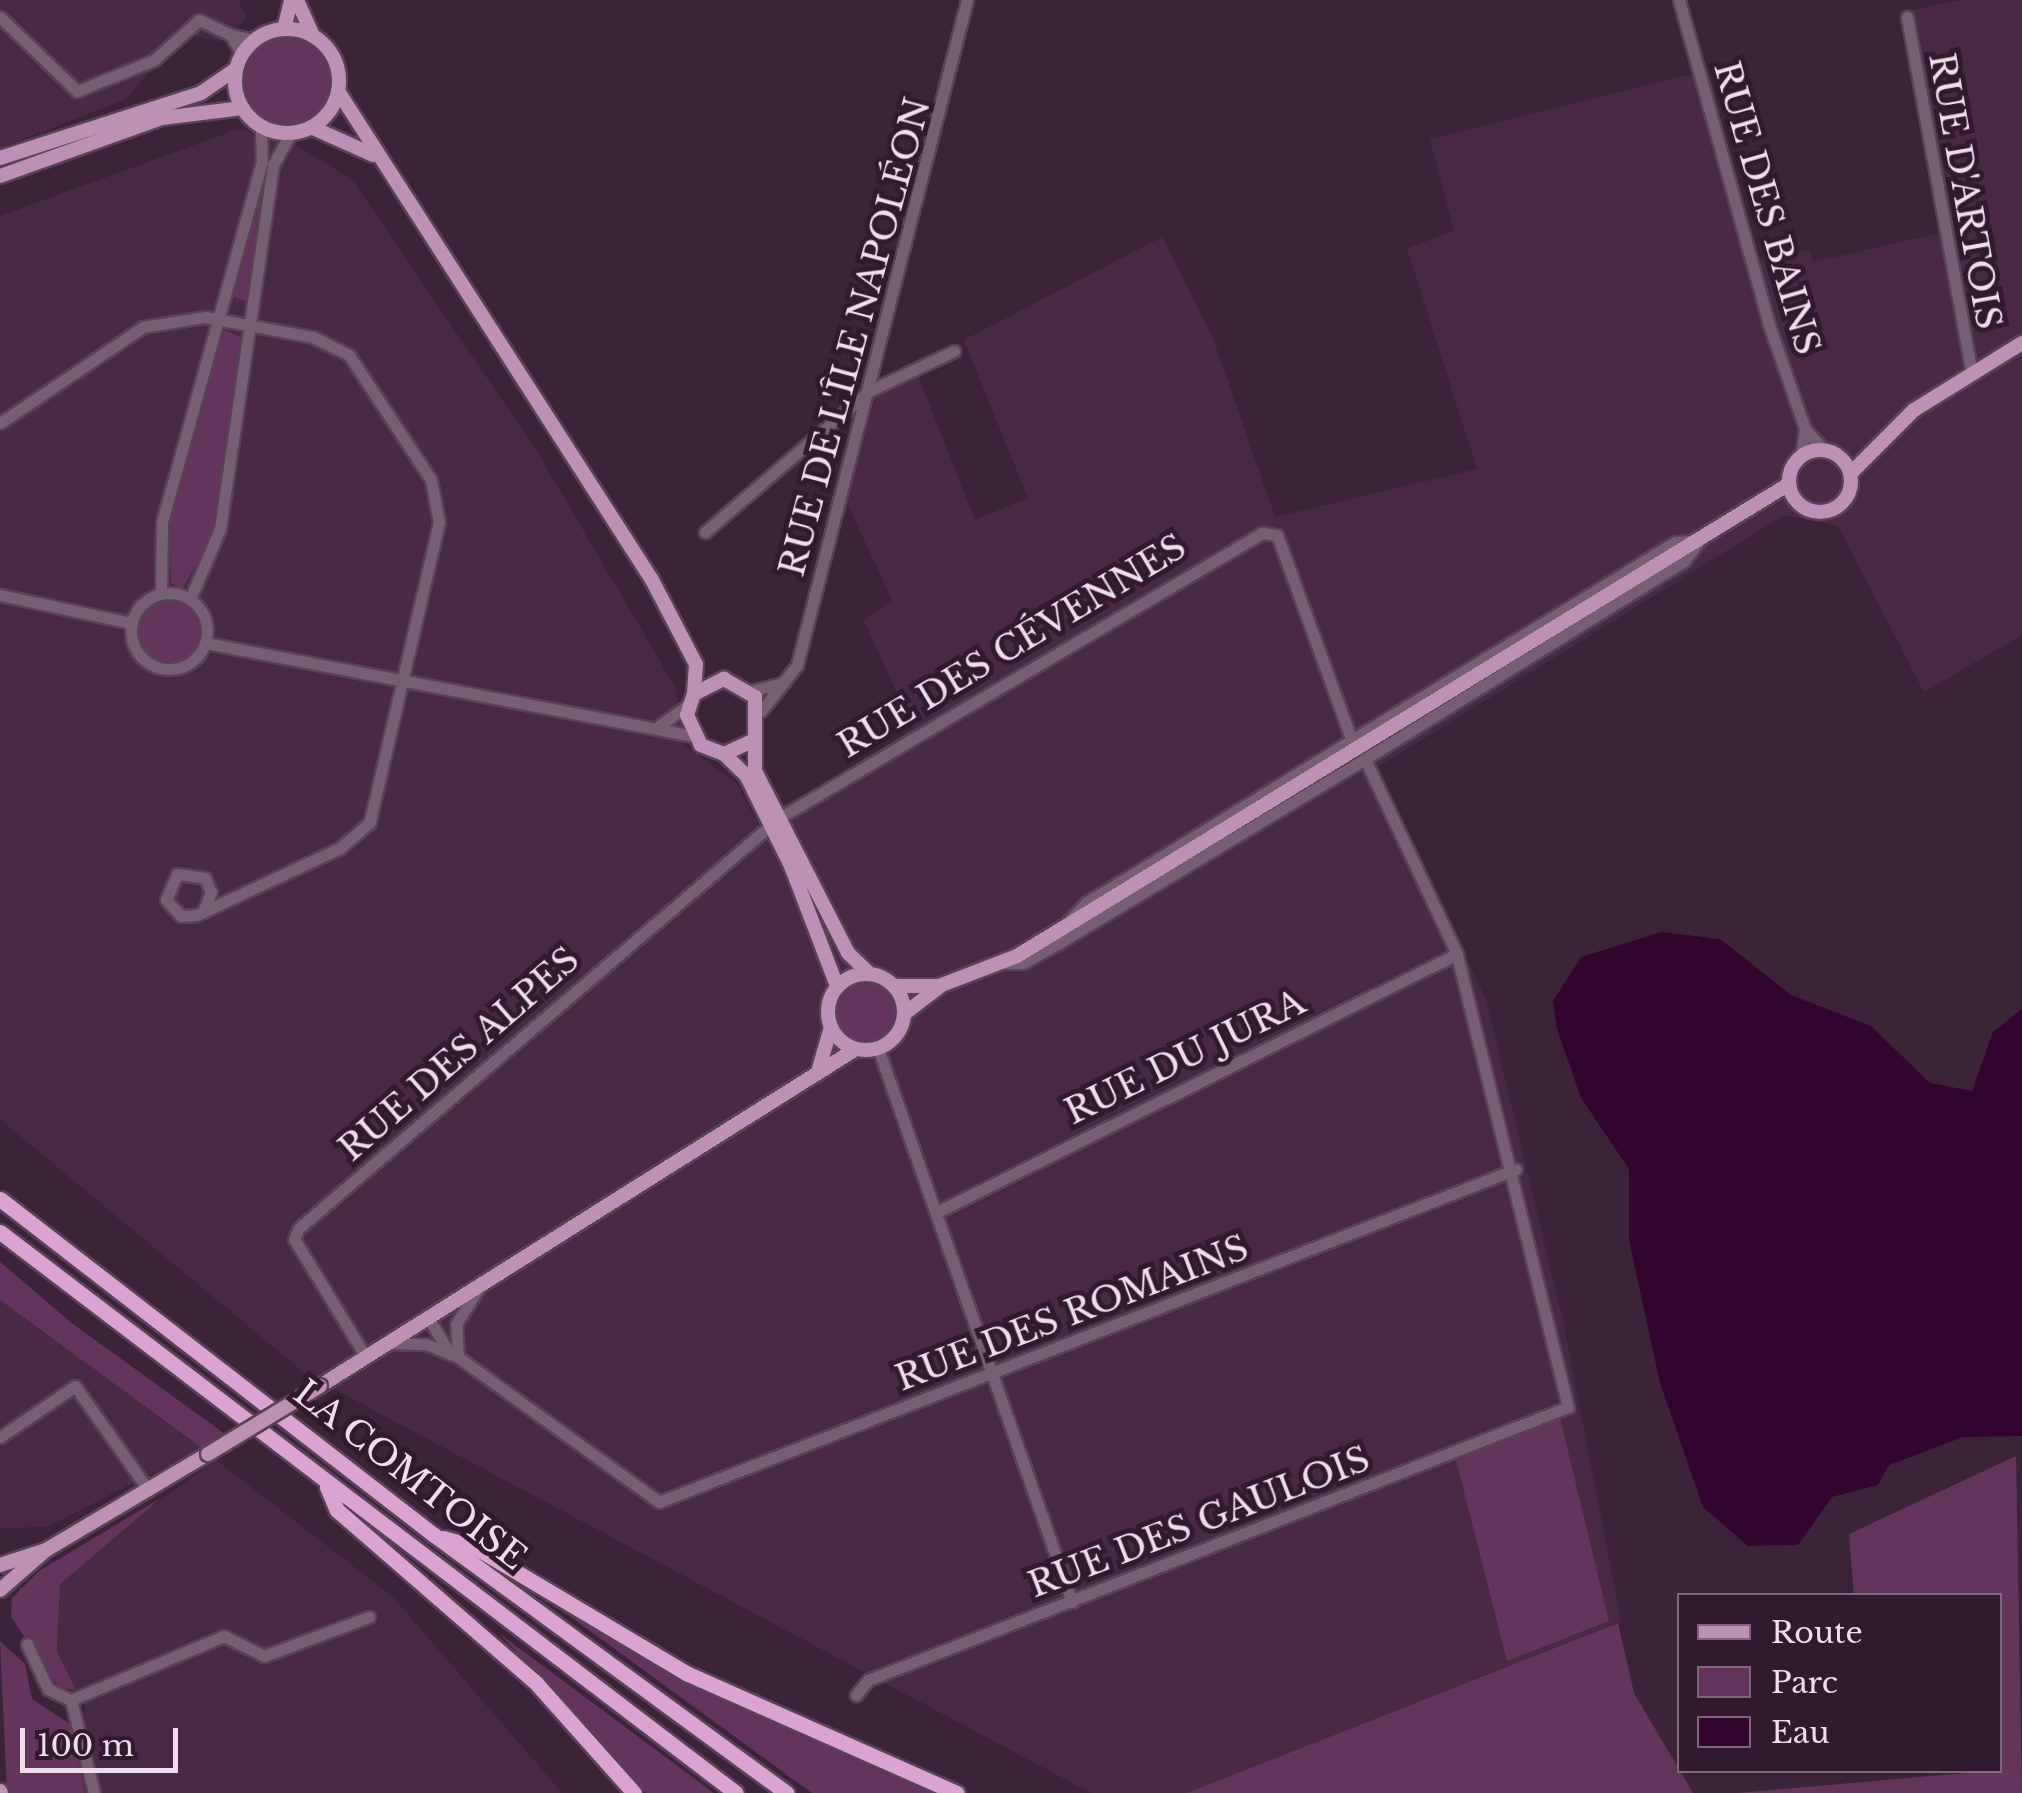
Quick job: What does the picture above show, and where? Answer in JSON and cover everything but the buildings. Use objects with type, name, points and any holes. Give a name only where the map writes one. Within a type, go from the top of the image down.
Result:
[{"type":"highway","name":"LA COMTOISE","points":[[0,1198],[434,1535],[787,1793]]},
{"type":"highway","name":"LA COMTOISE","points":[[0,1232],[325,1484],[736,1793]]},
{"type":"highway","points":[[325,1484],[337,1510],[536,1683],[634,1793]]},
{"type":"highway","points":[[434,1535],[473,1546],[688,1674],[957,1793]]},
{"type":"main road","points":[[284,29],[294,0]]},
{"type":"main road","points":[[294,0],[313,36],[334,58],[338,91],[378,159],[590,474],[696,664],[751,691],[760,711],[752,740],[755,771],[828,945],[837,986],[817,1072]]},
{"type":"main road","points":[[0,158],[201,93],[239,62],[255,40],[284,29],[313,36]]},
{"type":"main road","points":[[239,62],[242,108],[261,126],[291,132],[311,127],[338,91]]},
{"type":"main road","points":[[0,176],[162,118],[242,108]]},
{"type":"main road","points":[[311,127],[378,159]]},
{"type":"main road","points":[[1764,505],[1798,503],[1833,509],[1850,473],[1870,448],[1972,373],[2022,343]]},
{"type":"main road","points":[[1841,457],[1870,448]]},
{"type":"main road","points":[[0,1590],[46,1550],[478,1289],[817,1072],[856,1049],[878,1048],[904,1014],[939,986],[1001,963],[1063,927],[1700,540],[1764,505],[1789,484],[1801,456],[1824,450],[1841,457],[1850,473]]},
{"type":"main road","points":[[1789,484],[1798,503]]},
{"type":"main road","points":[[696,664],[692,736],[724,754],[775,822],[848,954],[870,973],[894,986],[939,986]]},
{"type":"main road","points":[[691,700],[724,679]]},
{"type":"main road","points":[[724,754],[752,740]]},
{"type":"main road","points":[[837,986],[870,973]]},
{"type":"main road","points":[[894,986],[904,1014]]},
{"type":"main road","points":[[830,1027],[856,1049]]},
{"type":"main road","points":[[0,1565],[46,1550]]},
{"type":"street","name":"RUE DE L'ÎLE NAPOLÉON","points":[[760,711],[784,683],[805,638],[967,0]]},
{"type":"street","name":"RUE DES BAINS","points":[[1680,0],[1805,429],[1801,456]]},
{"type":"street","points":[[0,17],[77,91],[154,60],[187,24],[210,21],[231,35],[255,40]]},
{"type":"street","name":"RUE D'ARTOIS","points":[[1907,17],[1972,373]]},
{"type":"street","points":[[231,35],[239,62]]},
{"type":"street","points":[[131,623],[162,594],[162,522],[262,162],[261,126]]},
{"type":"street","points":[[190,600],[220,529],[273,165],[291,132]]},
{"type":"street","points":[[0,423],[159,319],[216,319],[349,356],[432,480],[439,522],[406,682],[370,822],[340,848],[202,912],[174,912],[167,885],[192,871],[211,892],[236,896]]},
{"type":"street","points":[[705,532],[869,391],[954,350]]},
{"type":"street","name":"RUE DES BAINS","points":[[1805,429],[1824,450]]},
{"type":"street","name":"RUE DES CÉVENNES","points":[[775,822],[1143,596],[1262,532],[1277,536],[1352,741]]},
{"type":"street","points":[[1063,927],[1086,903],[1675,542],[1700,540]]},
{"type":"street","points":[[1001,963],[1022,964],[1365,759],[1684,560],[1700,540]]},
{"type":"street","points":[[131,623],[136,651],[156,668],[181,668],[206,642],[205,618],[190,600],[162,594]]},
{"type":"street","points":[[0,596],[131,623]]},
{"type":"street","points":[[206,642],[592,722],[659,726],[692,736]]},
{"type":"street","points":[[751,691],[784,683]]},
{"type":"street","points":[[659,726],[691,700]]},
{"type":"street","points":[[1365,759],[1456,954],[1516,1169]]},
{"type":"street","name":"RUE DES ALPES","points":[[366,1357],[294,1240],[299,1228],[775,822]]},
{"type":"street","points":[[202,912],[211,892]]},
{"type":"street","name":"RUE DU JURA","points":[[939,1211],[1456,954]]},
{"type":"street","points":[[878,1048],[939,1211],[1072,1602]]},
{"type":"street","name":"RUE DES ROMAINS","points":[[454,1356],[646,1500],[993,1374],[1516,1169]]},
{"type":"street","name":"RUE DES GAULOIS","points":[[856,1695],[868,1680],[1568,1407],[1516,1169]]},
{"type":"street","points":[[454,1356],[456,1324],[478,1289]]},
{"type":"street","points":[[429,1319],[454,1356]]},
{"type":"street","points":[[388,1343],[454,1356]]},
{"type":"street","points":[[0,1436],[74,1386],[149,1491]]},
{"type":"street","points":[[27,1644],[48,1689],[71,1700],[224,1636],[264,1656],[369,1617]]},
{"type":"street","points":[[71,1700],[94,1793]]},
{"type":"shaded area","points":[[0,0],[238,0],[247,18],[221,41],[185,34],[124,100],[0,148]]},
{"type":"shaded area","points":[[1961,0],[2022,0],[2022,635],[1924,692],[1838,526],[1784,515],[1378,767],[1486,1000],[1563,1321],[1621,1621],[1187,1793],[1091,1793],[306,1374],[0,1119],[0,216],[238,129],[295,144],[353,181],[538,453],[675,687],[684,745],[736,782],[759,826],[913,728],[864,621],[892,600],[846,501],[875,393],[917,373],[975,520],[1028,498],[964,340],[1162,237],[1214,341],[1275,517],[1477,469],[1407,248],[1454,231],[1430,139],[1708,70],[1759,260],[1809,250],[1813,262],[1949,231],[1912,10]]},
{"type":"shaded area","points":[[0,1300],[202,1448],[47,1527],[0,1528]]},
{"type":"shaded area","points":[[216,1460],[393,1597],[562,1793],[85,1793],[70,1724],[84,1721],[85,1700],[226,1637],[221,1629],[76,1690],[57,1651],[60,1584],[88,1552]]},
{"type":"green space","points":[[287,34],[305,38],[320,48],[330,63],[334,81],[330,99],[320,114],[305,124],[287,128],[269,124],[254,114],[244,99],[240,81],[244,63],[254,48],[269,38]]},
{"type":"green space","points":[[265,167],[269,168],[247,302],[230,295]]},
{"type":"green space","points":[[224,330],[243,338],[214,535],[182,589],[171,583],[169,515]]},
{"type":"green space","points":[[170,600],[192,610],[202,632],[192,654],[170,664],[148,654],[138,632],[148,610]]},
{"type":"green space","points":[[866,979],[888,988],[897,1010],[888,1032],[866,1041],[844,1032],[835,1010],[844,988]]},
{"type":"green space","points":[[0,1262],[73,1324],[225,1434],[202,1448],[0,1300]]},
{"type":"green space","points":[[1560,1418],[1609,1621],[1507,1661],[1456,1460]]},
{"type":"green space","points":[[2016,1456],[2022,1793],[1737,1793],[2002,1773],[2002,1593],[1854,1593],[1849,1534]]},
{"type":"green space","points":[[161,1498],[60,1584],[57,1651],[76,1690],[59,1688],[11,1617],[12,1598],[39,1571]]},
{"type":"green space","points":[[545,1598],[685,1679],[945,1793],[812,1793]]},
{"type":"green space","points":[[1618,1623],[1634,1693],[1677,1766],[1677,1773],[1681,1773],[1693,1793],[1187,1793]]},
{"type":"green space","points":[[499,1633],[711,1791],[713,1793],[646,1793]]},
{"type":"green space","points":[[0,1641],[25,1664],[32,1699],[70,1724],[85,1793],[7,1793]]},
{"type":"water","points":[[1661,932],[1720,939],[1791,995],[1871,1026],[1930,1083],[1972,1091],[1993,1032],[2022,1009],[2022,1436],[1963,1437],[1889,1465],[1878,1485],[1832,1497],[1798,1545],[1748,1546],[1703,1507],[1660,1383],[1629,1240],[1629,1169],[1581,1098],[1557,1029],[1553,1001],[1581,957]]}]
